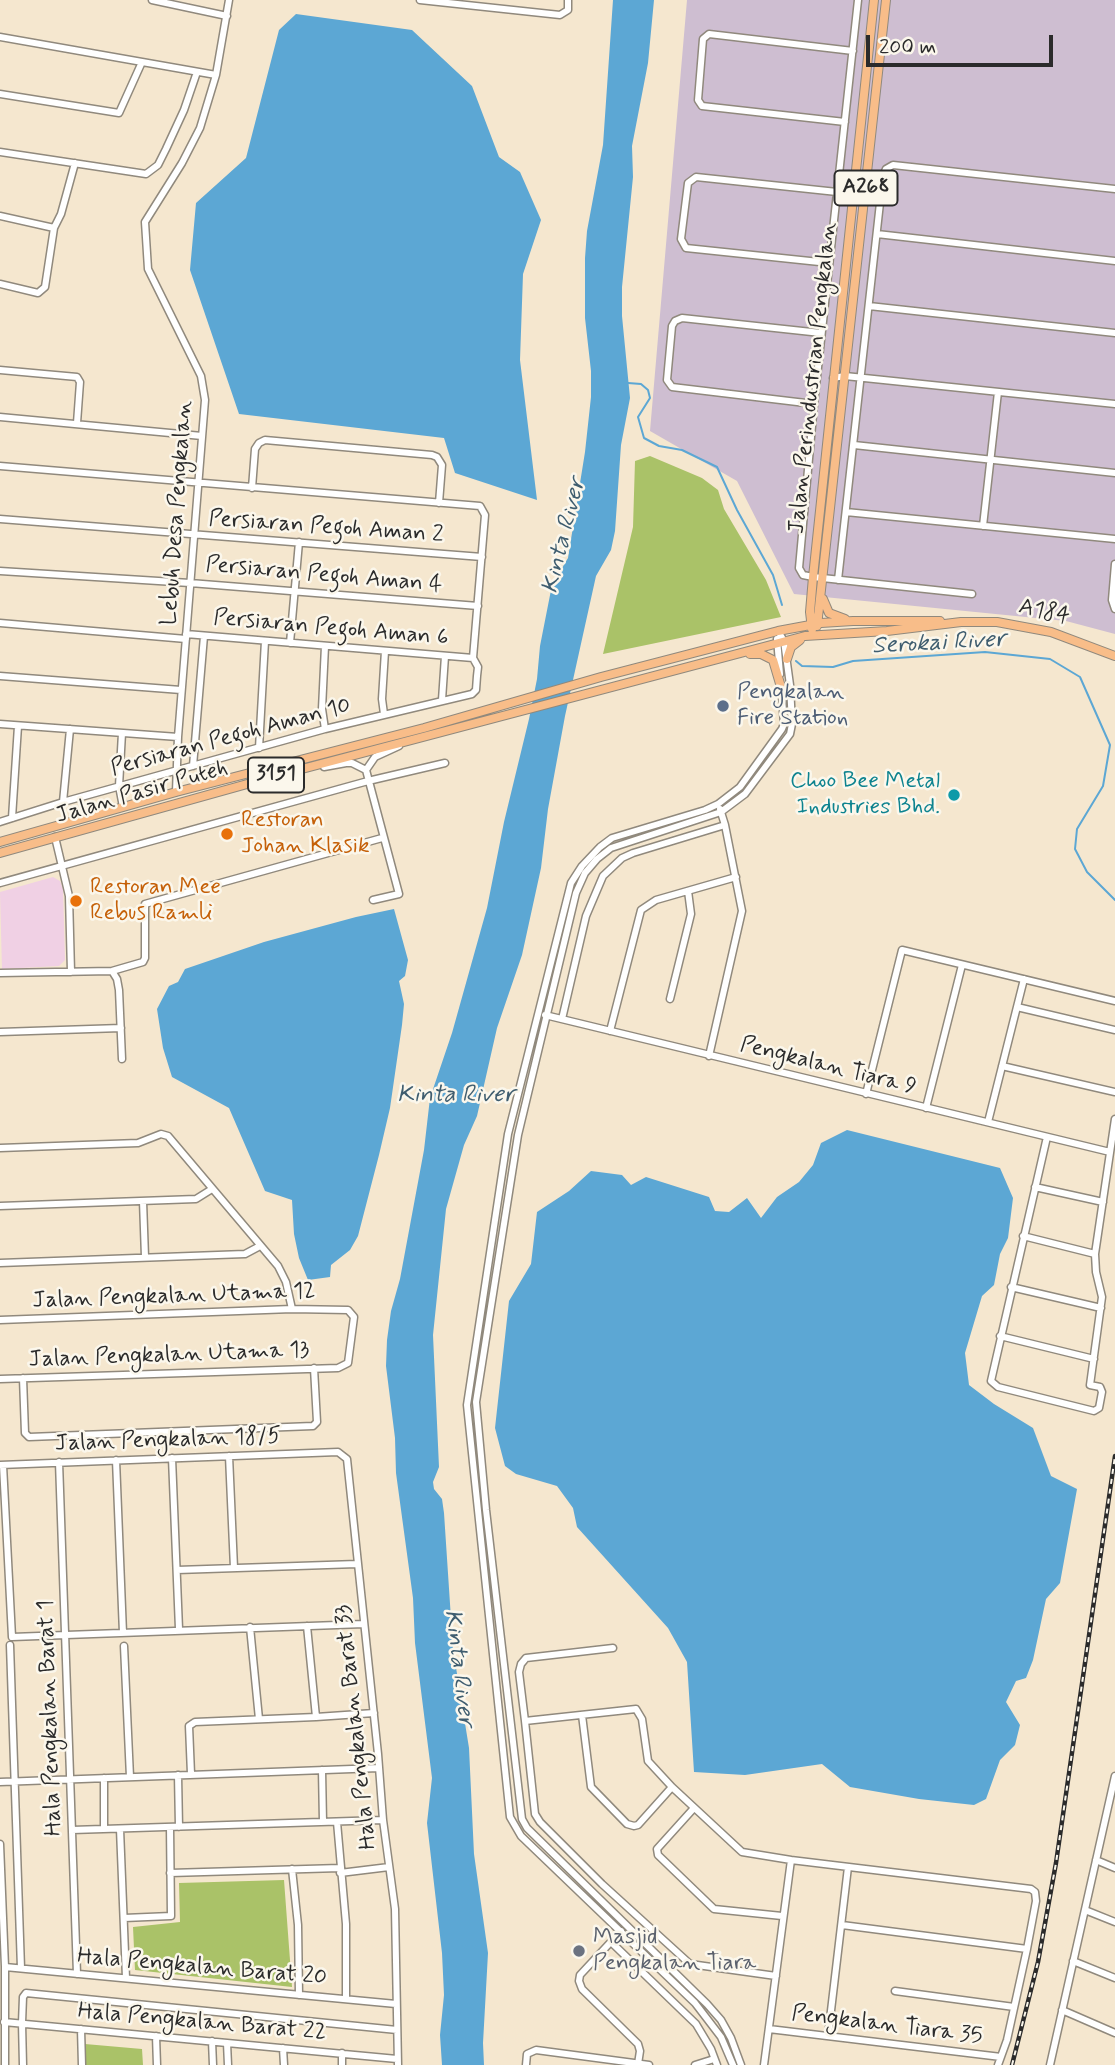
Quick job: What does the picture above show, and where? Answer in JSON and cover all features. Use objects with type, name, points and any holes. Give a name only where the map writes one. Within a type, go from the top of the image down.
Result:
[{"type":"main road","name":"Jalan Perindustrian Pengkalan","points":[[815,624],[811,604],[813,578],[874,0]]},
{"type":"main road","name":"Jalan Perindustrian Pengkalan","points":[[809,636],[815,624],[823,589],[886,0]]},
{"type":"main road","points":[[861,123],[873,124]]},
{"type":"main road","points":[[823,589],[823,603],[829,613],[853,621]]},
{"type":"main road","points":[[793,628],[805,616],[811,604]]},
{"type":"main road","name":"3151","points":[[601,677],[724,644],[815,624],[925,620],[961,622]]},
{"type":"main road","name":"3151","points":[[682,667],[809,636],[887,631],[961,622]]},
{"type":"main road","name":"A184","points":[[961,622],[997,622],[1036,628],[1115,656]]},
{"type":"main road","points":[[787,659],[791,647],[809,636]]},
{"type":"main road","points":[[601,677],[674,662],[682,667],[686,660],[708,654],[724,644]]},
{"type":"main road","points":[[722,657],[758,653],[768,656],[775,664],[781,687]]},
{"type":"main road","name":"Jalan Pasir Puteh","points":[[0,853],[237,786],[498,719],[682,667]]},
{"type":"main road","name":"Jalan Pasir Puteh","points":[[0,842],[176,792],[425,728],[601,677]]},
{"type":"main road","points":[[130,816],[166,802],[176,792],[186,796],[237,786]]},
{"type":"main road","points":[[15,837],[29,838],[48,834],[55,837]]},
{"type":"street","points":[[152,0],[227,16]]},
{"type":"street","name":"Lebuh Desa Pengkalan","points":[[176,792],[175,771],[205,400],[201,376],[148,269],[145,222],[182,163],[200,128],[216,75],[229,0]]},
{"type":"street","points":[[420,0],[560,15],[568,10],[568,0]]},
{"type":"street","points":[[858,0],[821,333],[799,568],[803,575],[813,578],[972,594]]},
{"type":"street","points":[[845,122],[705,106],[698,100],[703,39],[709,34],[853,51]]},
{"type":"street","points":[[0,37],[216,75]]},
{"type":"street","points":[[0,94],[119,113],[142,62]]},
{"type":"street","points":[[0,152],[146,174],[158,165],[184,110],[197,72]]},
{"type":"street","points":[[850,73],[866,74]]},
{"type":"street","points":[[0,284],[41,292],[45,287],[54,228],[61,214],[75,163]]},
{"type":"street","points":[[838,580],[883,176],[886,169],[893,165],[1115,189]]},
{"type":"street","points":[[829,263],[690,248],[684,245],[681,239],[688,183],[692,178],[837,192]]},
{"type":"street","points":[[0,216],[54,228]]},
{"type":"street","points":[[877,234],[1115,261]]},
{"type":"street","points":[[869,306],[1115,333]]},
{"type":"street","points":[[814,404],[675,389],[667,380],[672,326],[678,319],[821,333]]},
{"type":"street","points":[[0,370],[77,377],[80,382],[77,423]]},
{"type":"street","points":[[833,378],[845,376],[1115,404]]},
{"type":"street","points":[[983,526],[999,392]]},
{"type":"street","points":[[0,417],[202,436]]},
{"type":"street","points":[[252,488],[255,449],[258,443],[265,440],[432,454],[442,465],[439,503]]},
{"type":"street","points":[[854,445],[1115,473]]},
{"type":"street","points":[[0,466],[480,506],[485,514],[473,658]]},
{"type":"street","points":[[846,512],[1115,539]]},
{"type":"street","name":"Persiaran Pegoh Aman 2","points":[[0,519],[482,557]]},
{"type":"street","points":[[290,643],[299,542]]},
{"type":"street","points":[[1115,564],[1112,600],[1115,609]]},
{"type":"street","name":"Persiaran Pegoh Aman 4","points":[[0,571],[478,606]]},
{"type":"street","name":"Persiaran Pegoh Aman 6","points":[[0,623],[473,658]]},
{"type":"street","points":[[733,2065],[721,2037],[702,2011],[521,1836],[510,1816],[467,1405],[508,1134],[571,883],[600,846],[612,838],[718,804],[740,787],[784,724],[778,631]]},
{"type":"street","points":[[193,766],[204,636]]},
{"type":"street","points":[[258,748],[265,641]]},
{"type":"street","points":[[741,2065],[721,2020],[527,1828],[520,1810],[476,1402],[518,1135],[576,893],[585,873],[611,848],[721,812],[745,794],[790,734],[791,698],[787,659],[780,642]]},
{"type":"street","points":[[325,646],[322,709],[325,730]]},
{"type":"street","points":[[384,714],[382,699],[385,651]]},
{"type":"street","points":[[442,700],[444,656]]},
{"type":"street","name":"Persiaran Pegoh Aman 10","points":[[0,822],[258,748],[384,714],[472,694],[476,690],[478,667],[473,658]]},
{"type":"street","points":[[0,676],[181,690]]},
{"type":"street","points":[[783,699],[791,698]]},
{"type":"street","points":[[0,724],[178,737]]},
{"type":"street","points":[[12,818],[18,726]]},
{"type":"street","points":[[63,802],[70,729]]},
{"type":"street","points":[[122,733],[119,786],[123,807]]},
{"type":"street","points":[[373,900],[399,894],[366,770],[375,757],[411,741]]},
{"type":"street","points":[[283,774],[346,762],[366,770]]},
{"type":"street","points":[[0,883],[368,781],[445,763]]},
{"type":"street","points":[[709,1056],[742,911],[725,825],[718,804]]},
{"type":"street","points":[[562,1019],[586,916],[603,876],[622,858],[633,853],[725,825]]},
{"type":"street","points":[[55,837],[69,896],[71,972]]},
{"type":"street","points":[[0,973],[112,971],[144,961],[145,904],[382,838]]},
{"type":"street","points":[[610,1031],[641,910],[656,900],[736,877]]},
{"type":"street","points":[[670,999],[691,914],[688,891]]},
{"type":"street","points":[[866,1094],[902,950],[1115,1001]]},
{"type":"street","points":[[926,1108],[962,965]]},
{"type":"street","points":[[112,971],[119,990],[122,1059]]},
{"type":"street","points":[[988,1122],[1024,979]]},
{"type":"street","points":[[1017,1007],[1115,1030]]},
{"type":"street","name":"Pengkalan Tiara 9","points":[[539,1014],[1110,1152]]},
{"type":"street","points":[[0,1032],[121,1028]]},
{"type":"street","points":[[1002,1066],[1115,1092]]},
{"type":"street","points":[[1047,1137],[990,1376],[998,1387],[1094,1411],[1100,1408],[1102,1392],[1100,1387],[1090,1385],[1102,1297],[1095,1254],[1115,1119]]},
{"type":"street","points":[[0,1148],[138,1143],[160,1134],[168,1136],[278,1266],[286,1282],[292,1309]]},
{"type":"street","points":[[1035,1187],[1102,1202]]},
{"type":"street","points":[[0,1206],[196,1199],[212,1189]]},
{"type":"street","points":[[143,1201],[145,1258]]},
{"type":"street","points":[[1023,1236],[1095,1254]]},
{"type":"street","points":[[0,1263],[245,1254],[260,1246]]},
{"type":"street","points":[[1012,1287],[1101,1308]]},
{"type":"street","name":"Jalan Pengkalan Utama 12","points":[[0,1320],[292,1309],[348,1310],[354,1317],[348,1363],[338,1368]]},
{"type":"street","points":[[1000,1336],[1094,1359]]},
{"type":"street","points":[[23,1378],[25,1433],[29,1437],[313,1426],[317,1422],[314,1368]]},
{"type":"street","name":"Jalan Pengkalan Utama 13","points":[[0,1379],[338,1368]]},
{"type":"street","name":"Jalan Pengkalan 18/5","points":[[1,1465],[338,1451]]},
{"type":"street","name":"Hala Pengkalan Barat 33","points":[[338,1451],[347,1460],[383,1820],[395,1909],[398,2062]]},
{"type":"street","points":[[229,1456],[234,1568]]},
{"type":"street","points":[[172,1458],[179,1629]]},
{"type":"street","points":[[116,1460],[123,1633]]},
{"type":"street","name":"Hala Pengkalan Barat 1","points":[[59,1462],[77,1974]]},
{"type":"street","points":[[1,1465],[10,1634],[17,1638],[179,1629],[364,1624]]},
{"type":"street","points":[[177,1570],[357,1564]]},
{"type":"street","points":[[307,1626],[316,1717]]},
{"type":"street","points":[[250,1627],[259,1719]]},
{"type":"street","points":[[10,1645],[20,1968]]},
{"type":"street","points":[[124,1646],[130,1777]]},
{"type":"street","points":[[613,1648],[527,1658],[520,1669],[536,1818],[690,1964],[775,1976]]},
{"type":"street","points":[[525,1724],[636,1709],[642,1719],[648,1761],[742,1852],[1031,1889],[1035,1892],[1035,1901],[1027,1949],[998,2065]]},
{"type":"street","points":[[191,1774],[189,1726],[192,1723],[374,1713]]},
{"type":"street","points":[[582,1715],[591,1787],[627,1824],[638,1825],[672,1787]]},
{"type":"street","points":[[0,1782],[379,1768]]},
{"type":"street","points":[[322,1770],[323,1822]]},
{"type":"street","points":[[178,1775],[179,1827]]},
{"type":"street","points":[[1051,2065],[1096,1860],[1111,1809],[1115,1776]]},
{"type":"street","points":[[104,1778],[104,1829]]},
{"type":"street","points":[[694,1808],[657,1849],[658,1855],[714,1909],[782,1916]]},
{"type":"street","points":[[72,1830],[383,1820]]},
{"type":"street","points":[[337,1822],[346,1924],[346,1999]]},
{"type":"street","points":[[124,1918],[171,1916],[170,1827]]},
{"type":"street","points":[[120,1829],[126,1979]]},
{"type":"street","points":[[0,1844],[5,1967],[2,2004],[5,2065]]},
{"type":"street","points":[[764,2065],[791,1860]]},
{"type":"street","points":[[1096,1860],[1115,1868]]},
{"type":"street","points":[[170,1873],[389,1867]]},
{"type":"street","points":[[828,2036],[848,1867]]},
{"type":"street","points":[[292,1869],[298,1925],[299,1995]]},
{"type":"street","points":[[585,1897],[601,1882]]},
{"type":"street","points":[[1085,1910],[1115,1922]]},
{"type":"street","points":[[842,1925],[1027,1949]]},
{"type":"street","points":[[621,1931],[579,1978],[582,1989],[638,2044],[638,2064]]},
{"type":"street","points":[[611,1942],[696,2024],[715,2062],[695,2065]]},
{"type":"street","points":[[1073,1961],[1115,1978]]},
{"type":"street","name":"Hala Pengkalan Barat 20","points":[[5,1967],[396,2004]]},
{"type":"street","points":[[895,1991],[1014,2007]]},
{"type":"street","points":[[23,2065],[23,1997],[26,1993],[397,2030]]},
{"type":"street","points":[[1062,2010],[1115,2033]]},
{"type":"street","name":"Hala Pengkalan Barat 22","points":[[4,2022],[342,2053],[398,2062]]},
{"type":"street","points":[[80,2029],[82,2065]]},
{"type":"street","name":"Pengkalan Tiara 35","points":[[769,2029],[1001,2057]]},
{"type":"street","points":[[156,2036],[157,2065]]},
{"type":"street","points":[[212,2041],[213,2065]]},
{"type":"street","points":[[227,2043],[228,2065]]},
{"type":"street","points":[[283,2048],[284,2065]]},
{"type":"street","points":[[526,2065],[527,2054],[536,2050],[649,2065]]},
{"type":"street","points":[[342,2053],[342,2065]]},
{"type":"shaded area","points":[[687,0],[1115,0],[1115,634],[1066,621],[794,594],[737,481],[650,431]]},
{"type":"shaded area","points":[[53,877],[60,881],[63,889],[65,960],[59,966],[2,969],[0,892]]},
{"type":"green space","points":[[650,456],[702,478],[718,490],[724,509],[766,580],[781,617],[603,654],[633,527],[635,461]]},
{"type":"green space","points":[[284,1880],[292,1987],[135,1970],[133,1927],[180,1922],[179,1883]]},
{"type":"green space","points":[[85,2044],[142,2049],[143,2065],[86,2065]]},
{"type":"water","name":"Kinta River","points":[[613,0],[654,0],[648,63],[632,146],[633,177],[622,287],[630,398],[621,445],[615,531],[611,550],[596,576],[565,716],[548,809],[541,868],[522,955],[497,1028],[477,1116],[464,1145],[446,1209],[433,1335],[439,1467],[433,1482],[434,1489],[442,1499],[444,1513],[453,1649],[469,1748],[474,1854],[488,1953],[484,2065],[442,2065],[442,1953],[427,1823],[432,1778],[415,1643],[413,1598],[396,1473],[395,1438],[386,1366],[387,1340],[424,1150],[430,1098],[452,1033],[487,908],[529,719],[552,585],[568,558],[591,397],[585,318],[585,258],[587,231],[603,145]]},
{"type":"water","points":[[296,14],[412,30],[472,86],[499,157],[520,172],[541,220],[523,274],[520,360],[537,500],[455,473],[444,438],[239,414],[190,270],[196,203],[246,158],[279,30]]},
{"type":"water","points":[[394,909],[408,960],[405,976],[399,981],[404,1004],[390,1108],[358,1236],[350,1250],[331,1265],[330,1277],[308,1280],[299,1258],[294,1234],[292,1200],[265,1191],[229,1108],[172,1077],[163,1048],[157,1009],[169,986],[178,982],[185,969],[264,942]]},
{"type":"water","points":[[847,1130],[1000,1168],[1013,1198],[1008,1238],[1000,1254],[994,1285],[982,1296],[965,1353],[969,1385],[1033,1428],[1051,1476],[1077,1489],[1060,1583],[1046,1599],[1033,1660],[1026,1678],[1016,1681],[1006,1702],[1020,1725],[1015,1745],[1000,1760],[986,1799],[974,1805],[850,1787],[822,1764],[745,1775],[694,1772],[687,1662],[668,1628],[577,1527],[573,1508],[557,1486],[516,1474],[505,1466],[495,1428],[509,1301],[531,1264],[537,1212],[569,1191],[591,1171],[622,1175],[631,1185],[646,1177],[709,1197],[715,1211],[729,1212],[747,1198],[761,1218],[777,1197],[799,1182],[813,1165],[821,1143]]},
{"type":"waterway","points":[[628,383],[641,384],[648,390],[650,398],[638,417],[644,438],[659,446],[682,450],[717,467],[773,575],[782,605]]},
{"type":"waterway","name":"Serokai River","points":[[796,661],[802,666],[833,667],[853,661],[985,652],[1050,659],[1080,677],[1110,745],[1103,786],[1077,829],[1075,849],[1087,872],[1115,900]]},
{"type":"railway","points":[[1012,2065],[1038,1962],[1056,1863],[1115,1456]]},
{"type":"place","name":"Pengkalan Fire Station","points":[[723,706]]},
{"type":"place","name":"Choo Bee Metal Industries Bhd.","points":[[954,795]]},
{"type":"place","name":"Restoran Johan Klasik","points":[[227,834]]},
{"type":"place","name":"Restoran Mee Rebus Ramli","points":[[76,901]]},
{"type":"place","name":"Masjid Pengkalan Tiara","points":[[579,1951]]}]
